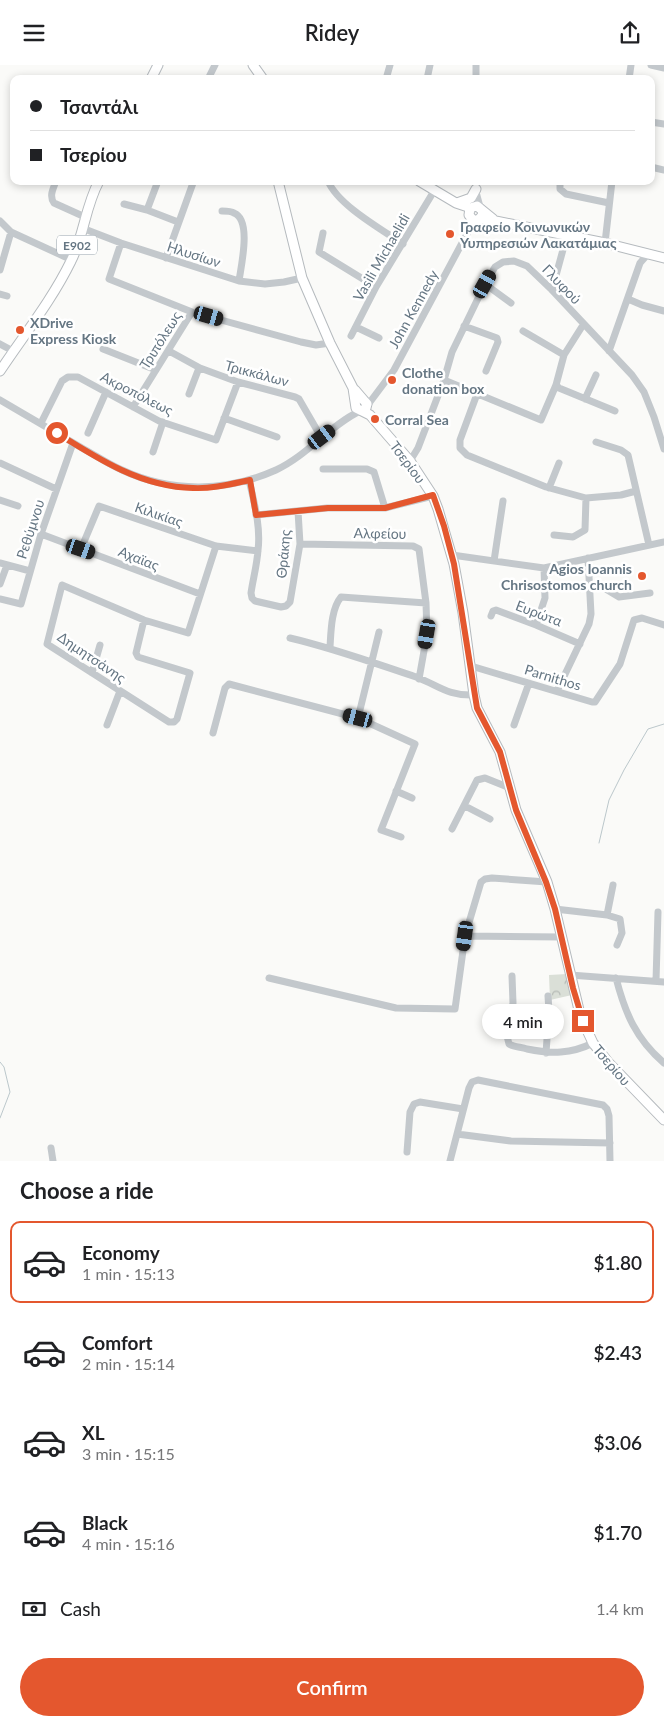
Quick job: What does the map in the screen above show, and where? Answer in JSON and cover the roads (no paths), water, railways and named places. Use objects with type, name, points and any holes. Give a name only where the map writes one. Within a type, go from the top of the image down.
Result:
[{"type":"main road","name":"E902","points":[[0,371],[47,304],[72,260],[92,195],[97,185]]},
{"type":"main road","name":"Τσερίου","points":[[279,185],[302,278],[330,343],[364,405],[410,461],[433,495],[452,555],[463,613],[477,708],[500,752],[516,810],[546,882],[555,909],[579,1010],[593,1043],[628,1084],[664,1120]]},
{"type":"main road","points":[[425,185],[475,213],[493,219],[605,243],[664,258]]},
{"type":"main road","points":[[457,203],[471,198],[476,187]]},
{"type":"street","points":[[651,65],[664,68]]},
{"type":"street","points":[[55,185],[52,193],[54,203],[85,217]]},
{"type":"street","points":[[147,210],[156,185]]},
{"type":"street","points":[[166,257],[192,185]]},
{"type":"street","points":[[330,185],[341,201],[403,244]]},
{"type":"street","points":[[560,185],[560,189],[566,194],[608,203]]},
{"type":"street","points":[[605,243],[611,185]]},
{"type":"street","points":[[475,213],[476,187]]},
{"type":"street","name":"Vasili Michaelidi","points":[[352,336],[376,287],[434,191]]},
{"type":"street","points":[[124,204],[147,210],[178,222]]},
{"type":"street","points":[[222,211],[234,213],[241,219],[245,232],[239,281]]},
{"type":"street","name":"John Kennedy","points":[[322,437],[364,405],[394,370],[469,230],[475,213]]},
{"type":"street","points":[[0,221],[11,232],[72,260]]},
{"type":"street","name":"Ηλυσίων","points":[[82,228],[121,243],[239,281],[265,284],[302,278]]},
{"type":"street","points":[[0,271],[11,232]]},
{"type":"street","points":[[323,233],[318,252],[376,287]]},
{"type":"street","points":[[552,289],[567,235]]},
{"type":"street","points":[[121,243],[110,279],[192,312],[301,342],[316,345],[330,343]]},
{"type":"street","points":[[638,251],[640,263]]},
{"type":"street","points":[[609,351],[640,263],[648,253]]},
{"type":"street","name":"Γλυφού","points":[[410,461],[418,448],[444,380],[452,352],[485,284],[495,267],[503,262],[514,261],[527,267],[552,289],[632,375],[644,392],[664,449]]},
{"type":"street","points":[[485,284],[511,303]]},
{"type":"street","points":[[628,299],[664,311]]},
{"type":"street","name":"Τριπόλεως","points":[[133,407],[192,312]]},
{"type":"street","points":[[444,380],[541,420],[556,385],[564,355],[584,325]]},
{"type":"street","points":[[464,326],[497,338],[498,342],[486,371]]},
{"type":"street","points":[[356,327],[379,338]]},
{"type":"street","points":[[523,331],[564,355]]},
{"type":"street","points":[[0,344],[14,351]]},
{"type":"street","points":[[103,349],[156,369]]},
{"type":"street","name":"Τρικκάλων","points":[[169,351],[200,368],[238,383],[299,399],[322,437]]},
{"type":"street","points":[[188,394],[200,368]]},
{"type":"street","points":[[585,399],[596,375]]},
{"type":"street","name":"Ακροπόλεως","points":[[41,423],[62,381],[68,377],[78,377],[162,423],[216,440],[238,383]]},
{"type":"street","points":[[556,385],[559,389],[615,411]]},
{"type":"street","points":[[88,433],[106,392]]},
{"type":"street","points":[[477,394],[460,440],[460,448],[467,455],[549,488],[586,498],[621,495],[636,491]]},
{"type":"street","points":[[0,399],[122,471],[146,480],[176,487],[224,486],[250,480],[297,458],[322,437]]},
{"type":"street","points":[[224,417],[277,437]]},
{"type":"street","points":[[153,452],[162,423]]},
{"type":"street","points":[[596,442],[621,450],[628,455],[649,545]]},
{"type":"street","name":"Ρεθύμνου","points":[[0,599],[21,604],[41,534],[73,443]]},
{"type":"street","points":[[0,463],[56,489]]},
{"type":"street","points":[[549,488],[559,463]]},
{"type":"street","points":[[323,469],[367,469],[374,472],[385,508]]},
{"type":"street","points":[[250,480],[256,515],[258,551]]},
{"type":"street","points":[[256,515],[328,508],[385,508],[433,495]]},
{"type":"street","points":[[554,535],[574,537],[584,531],[586,498]]},
{"type":"street","points":[[0,500],[18,506]]},
{"type":"street","points":[[494,561],[503,501]]},
{"type":"street","name":"Κιλικίας","points":[[81,549],[99,506],[216,545],[258,551]]},
{"type":"street","name":"Θράκης","points":[[258,551],[250,593],[252,598],[255,601],[281,607],[288,604],[300,544],[298,511]]},
{"type":"street","name":"Αχαϊας","points":[[41,534],[200,594]]},
{"type":"street","points":[[452,555],[544,568],[664,542]]},
{"type":"street","name":"Αλφείου","points":[[300,544],[416,547],[420,554],[426,603],[427,634],[419,679]]},
{"type":"street","points":[[144,620],[188,633],[216,545]]},
{"type":"street","points":[[557,691],[587,633],[591,614],[588,559]]},
{"type":"street","points":[[0,584],[3,564],[30,571]]},
{"type":"street","points":[[536,625],[545,598],[544,568]]},
{"type":"street","name":"Δημητσάνης","points":[[62,585],[144,620],[136,653],[138,657],[190,673],[177,719],[169,722],[92,673],[46,644],[62,585]]},
{"type":"street","points":[[589,585],[599,585],[618,597],[650,593]]},
{"type":"street","points":[[330,647],[333,619],[341,597],[426,603]]},
{"type":"street","name":"Ευρώτα","points":[[491,616],[493,611],[496,610],[580,644]]},
{"type":"street","name":"Parnithos","points":[[471,666],[592,703],[597,701],[620,664],[634,620],[642,618],[664,625]]},
{"type":"street","points":[[358,718],[378,632]]},
{"type":"street","points":[[290,638],[330,647],[419,679],[453,694],[474,695]]},
{"type":"street","points":[[92,673],[100,645]]},
{"type":"street","points":[[514,725],[528,683]]},
{"type":"street","points":[[213,733],[225,688],[229,684],[358,718],[415,744],[381,830],[401,837]]},
{"type":"street","points":[[107,725],[120,691]]},
{"type":"street","points":[[452,829],[477,780],[485,778],[510,787]]},
{"type":"street","points":[[396,791],[412,798]]},
{"type":"street","points":[[465,806],[490,819]]},
{"type":"street","points":[[268,978],[396,1008],[455,1009],[465,936],[482,882],[485,879],[492,878],[546,882]]},
{"type":"street","points":[[607,915],[613,885]]},
{"type":"street","points":[[555,909],[607,915],[620,919],[622,933],[617,945]]},
{"type":"street","points":[[656,981],[658,912]]},
{"type":"street","points":[[465,936],[562,937]]},
{"type":"street","points":[[570,975],[664,982]]},
{"type":"street","points":[[512,976],[513,1003],[507,1041],[510,1045],[546,1053],[556,1053],[593,1043]]},
{"type":"street","points":[[616,978],[624,1007],[633,1027],[645,1044],[664,1063]]},
{"type":"street","points":[[546,1053],[549,1011],[548,996]]},
{"type":"street","points":[[450,1161],[471,1084],[478,1080],[603,1105],[607,1109],[609,1116],[610,1161]]},
{"type":"street","points":[[407,1152],[410,1112],[414,1104],[420,1102],[463,1109]]},
{"type":"street","points":[[457,1133],[511,1141],[610,1143]]},
{"type":"street","points":[[52,1148],[53,1161]]},
{"type":"waterway","points":[[599,843],[609,800],[624,770],[648,729],[664,724]]},
{"type":"waterway","points":[[0,1062],[4,1067],[10,1092],[0,1118]]},
{"type":"place","name":"Γραφείο Κοινωνικών Υυπηρεσιών Λακατάμιας","points":[[450,234]]},
{"type":"place","name":"XDrive Express Kiosk","points":[[20,330]]},
{"type":"place","name":"Clothe donation box","points":[[392,380]]},
{"type":"place","name":"Corral Sea","points":[[375,419]]},
{"type":"place","name":"Agios Ioannis Chrisostomos church","points":[[642,576]]}]
